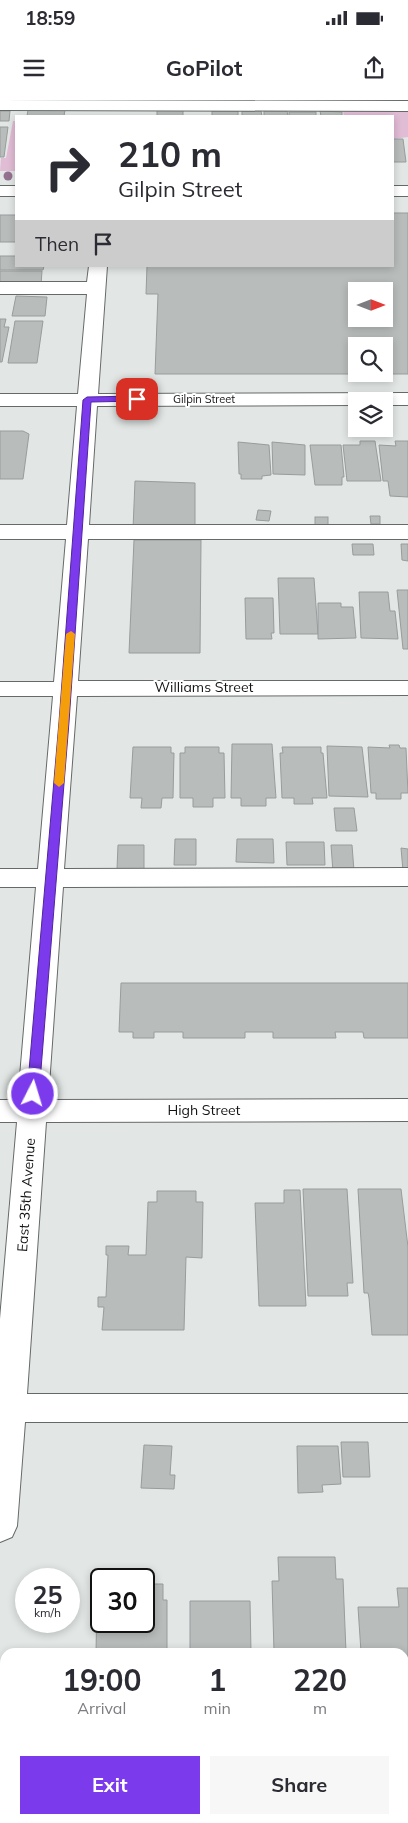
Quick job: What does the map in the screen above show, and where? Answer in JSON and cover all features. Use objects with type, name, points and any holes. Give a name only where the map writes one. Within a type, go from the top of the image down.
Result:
[{"type":"street","points":[[0,105],[112,107],[408,106]]},
{"type":"street","points":[[0,191],[15,191]]},
{"type":"street","points":[[394,191],[408,191]]},
{"type":"street","name":"East 35th Avenue","points":[[0,1526],[5,1408],[32,1111],[98,267]]},
{"type":"street","points":[[0,288],[97,288]]},
{"type":"street","name":"Gilpin Street","points":[[0,400],[408,400]]},
{"type":"street","points":[[0,532],[408,532]]},
{"type":"street","name":"Williams Street","points":[[0,689],[408,688]]},
{"type":"street","points":[[0,878],[51,876],[408,877]]},
{"type":"street","name":"High Street","points":[[0,1111],[408,1110]]},
{"type":"street","points":[[5,1408],[408,1408]]},
{"type":"shaded area","points":[[343,111],[408,111],[408,137],[394,139],[394,115],[344,115]]},
{"type":"shaded area","points":[[13,121],[15,121],[15,171],[0,171],[1,158],[6,158]]},
{"type":"building","points":[[157,108],[183,109],[183,115],[157,115]]},
{"type":"building","points":[[28,110],[65,110],[64,115],[27,115]]},
{"type":"building","points":[[0,111],[10,111],[9,121],[0,121]]},
{"type":"building","points":[[212,111],[238,111],[238,115],[212,115]]},
{"type":"building","points":[[242,111],[261,111],[262,115],[242,115]]},
{"type":"building","points":[[264,111],[287,111],[288,115],[264,115]]},
{"type":"building","points":[[320,111],[342,112],[342,115],[321,115]]},
{"type":"building","points":[[289,112],[316,112],[316,115],[289,115]]},
{"type":"building","points":[[0,127],[8,127],[4,157],[0,157]]},
{"type":"building","points":[[394,139],[403,139],[406,162],[394,162]]},
{"type":"building","points":[[394,213],[408,213],[408,374],[393,374],[393,337],[348,337],[348,374],[155,374],[158,294],[146,294],[147,267],[394,267]]},
{"type":"building","points":[[0,215],[15,215],[15,242],[0,242]]},
{"type":"building","points":[[0,256],[15,256],[15,267],[44,267],[43,270],[0,270]]},
{"type":"building","points":[[0,271],[42,271],[41,285],[0,285]]},
{"type":"building","points":[[16,296],[47,297],[45,316],[12,316]]},
{"type":"building","points":[[0,319],[6,319],[4,327],[9,327],[2,362],[0,362]]},
{"type":"building","points":[[15,321],[43,321],[37,363],[8,363]]},
{"type":"building","points":[[0,431],[23,431],[29,434],[23,479],[0,479]]},
{"type":"building","points":[[360,441],[375,441],[381,481],[347,481],[343,445],[360,445]]},
{"type":"building","points":[[395,441],[408,441],[408,497],[390,496],[388,481],[383,481],[379,445],[396,446]]},
{"type":"building","points":[[238,442],[269,445],[271,475],[262,476],[262,479],[241,479],[241,474],[239,474]]},
{"type":"building","points":[[272,442],[305,445],[305,475],[273,474]]},
{"type":"building","points":[[310,445],[341,445],[344,477],[342,477],[342,485],[315,485]]},
{"type":"building","points":[[135,481],[195,483],[195,527],[133,529]]},
{"type":"building","points":[[258,510],[271,511],[269,521],[256,520]]},
{"type":"building","points":[[370,516],[380,516],[380,524],[371,524]]},
{"type":"building","points":[[315,517],[328,517],[328,526],[315,526]]},
{"type":"building","points":[[134,540],[201,540],[200,653],[129,653]]},
{"type":"building","points":[[352,544],[373,544],[374,555],[353,555]]},
{"type":"building","points":[[401,544],[408,544],[408,561],[402,560]]},
{"type":"building","points":[[278,578],[314,578],[318,634],[280,634]]},
{"type":"building","points":[[397,590],[408,590],[408,649],[403,649]]},
{"type":"building","points":[[359,592],[388,592],[390,611],[395,611],[398,639],[361,638]]},
{"type":"building","points":[[245,598],[273,598],[274,633],[271,633],[272,639],[246,639]]},
{"type":"building","points":[[318,603],[341,603],[341,607],[353,607],[356,638],[318,639]]},
{"type":"building","points":[[232,744],[272,744],[276,798],[266,798],[266,806],[241,806],[241,798],[231,798]]},
{"type":"building","points":[[389,745],[399,745],[400,748],[406,748],[408,793],[401,793],[401,799],[376,799],[376,793],[371,793],[368,747],[390,748]]},
{"type":"building","points":[[327,746],[362,747],[368,797],[329,796]]},
{"type":"building","points":[[133,747],[171,747],[171,753],[174,753],[173,798],[162,798],[161,808],[141,808],[142,798],[130,798]]},
{"type":"building","points":[[185,747],[219,747],[219,753],[224,753],[225,798],[213,798],[213,807],[193,807],[193,798],[180,798],[180,753],[185,753]]},
{"type":"building","points":[[282,747],[321,747],[327,798],[312,798],[313,804],[294,804],[294,798],[282,798],[280,753],[283,753]]},
{"type":"building","points":[[334,808],[354,808],[357,831],[336,831]]},
{"type":"building","points":[[175,839],[196,839],[196,865],[174,865]]},
{"type":"building","points":[[237,839],[273,839],[274,863],[236,862]]},
{"type":"building","points":[[286,842],[324,842],[325,865],[287,865]]},
{"type":"building","points":[[118,845],[144,845],[144,869],[117,869]]},
{"type":"building","points":[[331,845],[352,845],[354,871],[333,872]]},
{"type":"building","points":[[401,848],[408,849],[408,871],[403,871]]},
{"type":"building","points":[[121,983],[408,983],[408,1038],[364,1038],[363,1032],[335,1032],[336,1038],[273,1038],[273,1032],[245,1032],[245,1038],[183,1038],[183,1032],[154,1032],[154,1038],[133,1038],[133,1032],[119,1032]]},
{"type":"building","points":[[303,1189],[347,1189],[353,1283],[347,1283],[348,1296],[308,1296]]},
{"type":"building","points":[[358,1189],[401,1189],[408,1247],[408,1335],[372,1335],[369,1298],[368,1293],[364,1293]]},
{"type":"building","points":[[284,1190],[300,1190],[306,1306],[259,1306],[255,1203],[284,1203]]},
{"type":"building","points":[[157,1191],[196,1191],[196,1202],[203,1202],[202,1258],[186,1257],[184,1330],[102,1330],[104,1307],[98,1307],[98,1297],[106,1297],[108,1255],[106,1255],[106,1246],[129,1246],[128,1255],[146,1255],[148,1202],[157,1202]]},
{"type":"building","points":[[341,1442],[368,1442],[370,1477],[343,1477]]},
{"type":"building","points":[[144,1445],[172,1446],[170,1475],[175,1475],[174,1489],[141,1488]]},
{"type":"building","points":[[297,1446],[338,1446],[341,1484],[322,1485],[323,1492],[298,1493]]},
{"type":"building","points":[[278,1557],[335,1557],[336,1579],[343,1579],[346,1648],[274,1648],[272,1581],[279,1581]]},
{"type":"building","points":[[155,1584],[163,1584],[163,1600],[167,1600],[167,1648],[96,1648],[96,1633],[155,1633]]},
{"type":"building","points":[[397,1588],[408,1588],[408,1648],[361,1648],[358,1607],[399,1607]]},
{"type":"building","points":[[190,1601],[250,1601],[251,1648],[190,1648]]},
{"type":"slow traffic","points":[[59,783],[71,634]]},
{"type":"route","points":[[33,1094],[64,722],[87,400],[137,399]]}]
